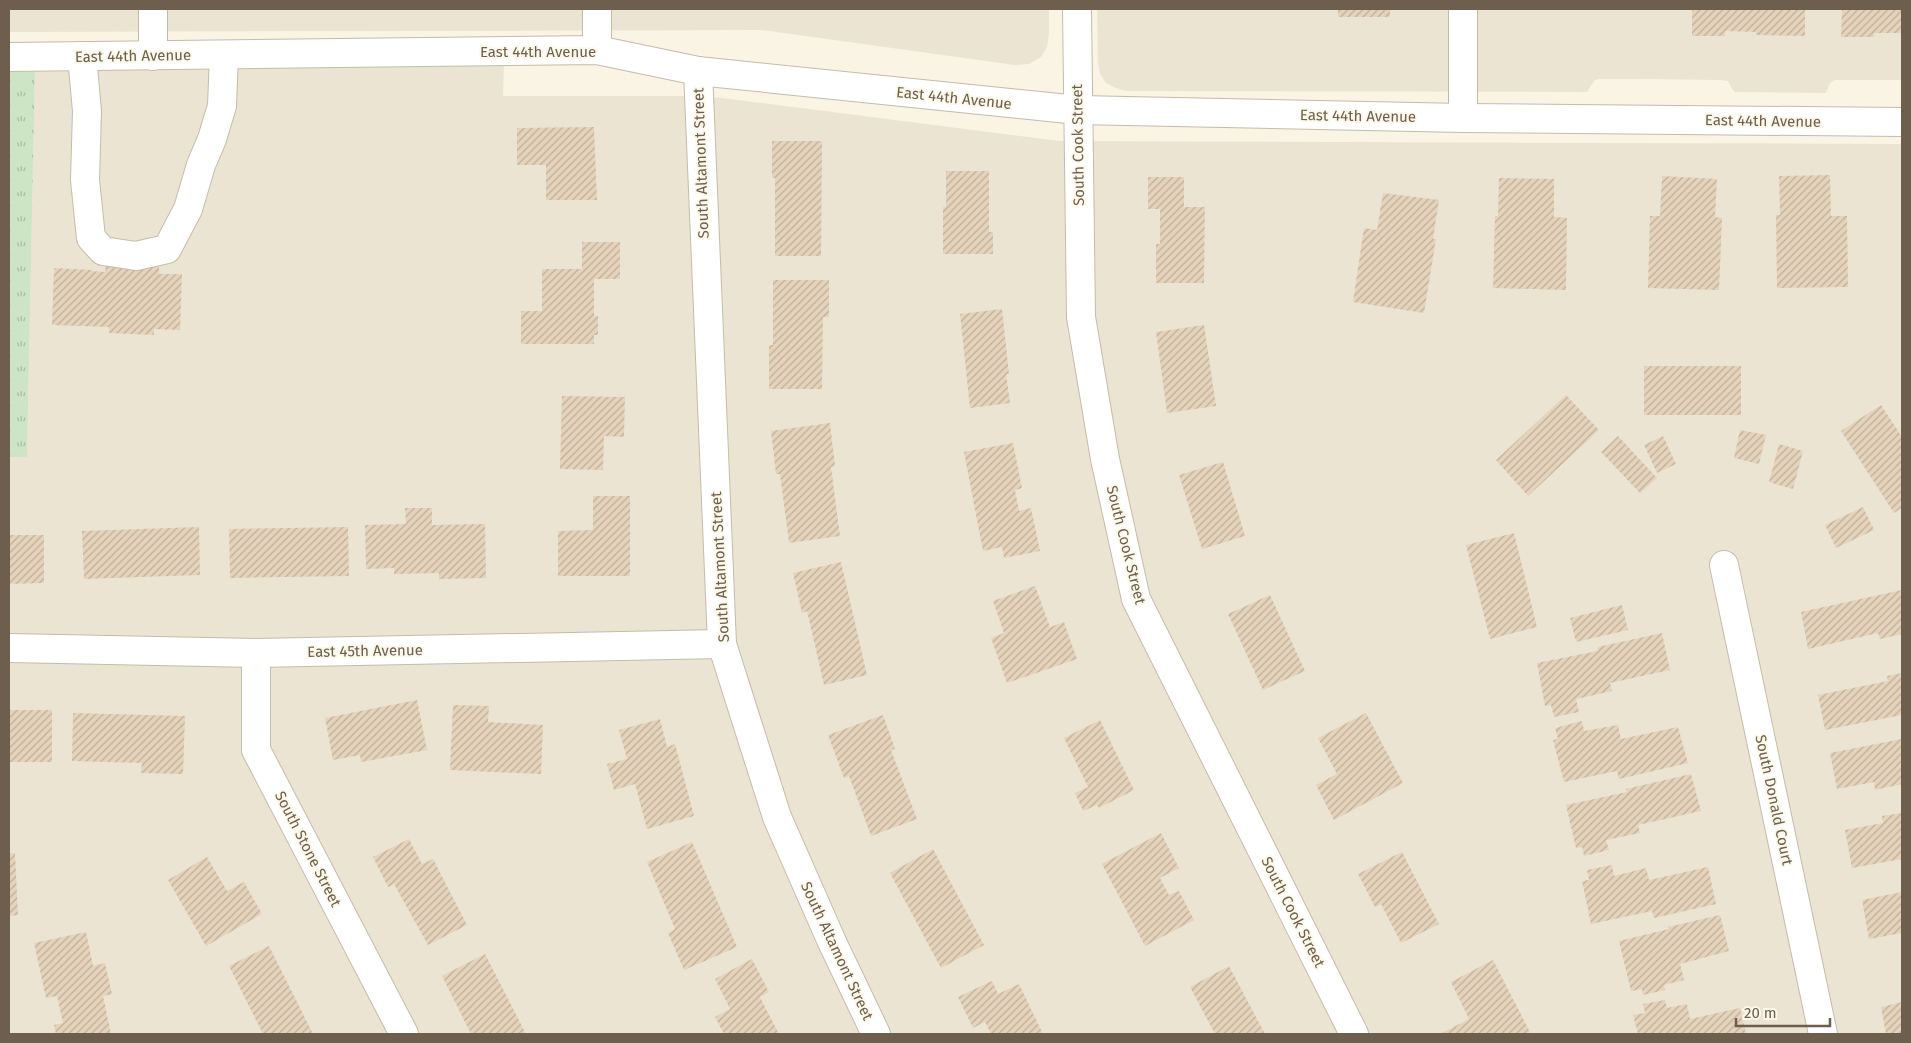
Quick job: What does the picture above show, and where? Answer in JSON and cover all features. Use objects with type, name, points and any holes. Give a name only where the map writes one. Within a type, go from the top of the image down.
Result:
[{"type":"street","points":[[153,9],[153,56]]},
{"type":"street","points":[[597,9],[597,50]]},
{"type":"street","name":"South Cook Street","points":[[1077,9],[1081,317],[1105,460],[1136,599],[1354,1034]]},
{"type":"street","points":[[1463,9],[1463,118]]},
{"type":"street","name":"East 44th Avenue","points":[[9,57],[597,50],[698,71],[1078,110],[1463,118],[1902,122]]},
{"type":"street","points":[[82,56],[87,112],[85,180],[91,238],[103,251],[136,256],[167,249],[188,209],[222,106],[224,55]]},
{"type":"street","name":"South Altamont Street","points":[[698,71],[722,644],[777,817],[832,942],[876,1034]]},
{"type":"street","name":"South Donald Court","points":[[1724,565],[1823,1034]]},
{"type":"street","name":"East 45th Avenue","points":[[9,648],[256,653],[722,644]]},
{"type":"street","name":"South Stone Street","points":[[256,653],[256,750],[404,1034]]},
{"type":"shaded area","points":[[9,9],[1049,9],[1049,33],[1047,47],[1041,57],[1029,64],[1015,65],[762,30],[9,32]]},
{"type":"shaded area","points":[[1097,9],[1902,9],[1902,80],[1835,80],[1830,83],[1826,93],[1735,92],[1728,81],[1721,80],[1640,79],[1598,79],[1594,81],[1587,92],[1126,91],[1106,83],[1100,74]]},
{"type":"shaded area","points":[[504,62],[503,96],[706,96],[1060,141],[1902,144],[1902,1034],[9,1034],[9,457],[27,457],[35,71]]},
{"type":"green space","points":[[35,71],[27,457],[9,457],[9,72]]},
{"type":"building","points":[[1338,9],[1390,9],[1390,17],[1338,17]]},
{"type":"building","points":[[1692,9],[1805,9],[1805,36],[1756,35],[1756,32],[1725,31],[1725,36],[1692,36]]},
{"type":"building","points":[[1842,9],[1902,9],[1902,33],[1874,33],[1874,37],[1841,37]]},
{"type":"building","points":[[594,127],[597,200],[546,200],[546,165],[517,165],[517,128]]},
{"type":"building","points":[[772,141],[822,141],[821,256],[775,256],[775,178],[772,178]]},
{"type":"building","points":[[946,171],[989,171],[989,232],[993,232],[993,254],[943,254],[943,207],[946,207]]},
{"type":"building","points":[[1830,175],[1831,216],[1847,216],[1848,287],[1777,288],[1776,215],[1780,215],[1779,176]]},
{"type":"building","points":[[1662,176],[1717,179],[1715,217],[1722,218],[1719,290],[1648,288],[1650,216],[1660,216]]},
{"type":"building","points":[[1148,177],[1184,177],[1184,207],[1205,207],[1204,283],[1156,283],[1156,244],[1160,244],[1160,209],[1148,209]]},
{"type":"building","points":[[1499,178],[1554,179],[1554,217],[1567,218],[1566,290],[1493,288],[1495,216],[1498,216]]},
{"type":"building","points":[[1383,193],[1439,200],[1433,239],[1436,239],[1424,313],[1353,302],[1364,228],[1377,230]]},
{"type":"building","points":[[582,242],[620,242],[620,279],[594,279],[594,316],[598,316],[598,335],[594,335],[594,344],[521,344],[521,311],[542,311],[542,269],[582,269]]},
{"type":"building","points":[[106,265],[159,267],[159,274],[182,274],[180,330],[154,329],[154,335],[109,333],[109,327],[52,325],[54,268],[105,272]]},
{"type":"building","points":[[773,280],[829,280],[829,317],[823,317],[822,389],[769,389],[769,345],[773,345]]},
{"type":"building","points":[[1002,309],[1009,374],[1006,374],[1010,403],[970,408],[960,314]]},
{"type":"building","points":[[1204,325],[1216,406],[1167,413],[1156,332]]},
{"type":"building","points":[[1644,366],[1741,366],[1741,415],[1644,415]]},
{"type":"building","points":[[1566,395],[1599,430],[1528,496],[1496,460]]},
{"type":"building","points":[[562,396],[625,397],[624,437],[604,436],[603,470],[560,469]]},
{"type":"building","points":[[1881,405],[1902,437],[1902,508],[1894,513],[1841,431]]},
{"type":"building","points":[[830,423],[835,466],[831,467],[840,536],[789,543],[780,474],[776,474],[771,431]]},
{"type":"building","points":[[1740,430],[1766,435],[1759,464],[1734,458]]},
{"type":"building","points":[[1618,436],[1657,478],[1640,493],[1601,452]]},
{"type":"building","points":[[1663,436],[1676,464],[1657,473],[1644,445]]},
{"type":"building","points":[[1013,443],[1022,488],[1015,490],[1019,511],[1031,508],[1040,551],[1004,558],[1002,547],[983,551],[964,452]]},
{"type":"building","points":[[1779,444],[1803,451],[1793,489],[1769,482]]},
{"type":"building","points":[[1223,462],[1245,536],[1202,549],[1179,475]]},
{"type":"building","points":[[593,496],[630,496],[630,576],[558,576],[558,531],[593,530]]},
{"type":"building","points":[[1863,507],[1874,530],[1836,548],[1825,525]]},
{"type":"building","points":[[405,508],[432,508],[432,525],[485,524],[486,578],[439,579],[439,573],[394,574],[394,568],[366,569],[365,525],[406,524]]},
{"type":"building","points":[[199,527],[200,575],[84,579],[82,531]]},
{"type":"building","points":[[348,527],[349,576],[230,578],[229,529]]},
{"type":"building","points":[[1514,533],[1537,627],[1490,639],[1466,545]]},
{"type":"building","points":[[9,535],[44,535],[44,583],[9,584]]},
{"type":"building","points":[[841,562],[867,675],[824,685],[807,611],[802,613],[793,573]]},
{"type":"building","points":[[1035,586],[1050,627],[1064,622],[1077,659],[1007,683],[991,638],[1004,633],[993,601]]},
{"type":"building","points":[[1902,590],[1902,634],[1880,639],[1878,633],[1808,649],[1801,612]]},
{"type":"building","points":[[1270,595],[1305,671],[1263,690],[1228,614]]},
{"type":"building","points":[[1622,605],[1628,630],[1576,642],[1570,618]]},
{"type":"building","points":[[1662,633],[1670,670],[1610,683],[1612,691],[1576,699],[1579,712],[1554,717],[1551,705],[1545,706],[1537,663],[1598,651],[1598,647]]},
{"type":"building","points":[[1902,673],[1902,715],[1825,730],[1818,695],[1888,681],[1887,676]]},
{"type":"building","points":[[417,700],[427,750],[361,762],[360,755],[333,760],[325,718]]},
{"type":"building","points":[[453,705],[489,706],[488,722],[543,725],[541,774],[450,770]]},
{"type":"building","points":[[9,710],[52,710],[52,762],[9,762]]},
{"type":"building","points":[[73,713],[185,716],[183,774],[141,773],[142,763],[72,761]]},
{"type":"building","points":[[1366,713],[1403,783],[1334,820],[1316,785],[1337,774],[1318,738]]},
{"type":"building","points":[[883,715],[895,749],[891,750],[917,819],[871,836],[849,776],[844,778],[828,735]]},
{"type":"building","points":[[660,719],[667,747],[675,744],[694,816],[647,829],[635,784],[614,790],[607,764],[627,759],[619,730]]},
{"type":"building","points":[[1100,720],[1134,790],[1099,808],[1097,805],[1083,811],[1075,793],[1088,787],[1064,738]]},
{"type":"building","points":[[1582,721],[1584,731],[1618,725],[1621,739],[1678,727],[1688,763],[1619,779],[1617,771],[1564,782],[1553,740],[1558,739],[1555,728]]},
{"type":"building","points":[[1902,739],[1902,784],[1875,790],[1874,782],[1837,789],[1830,753]]},
{"type":"building","points":[[1691,774],[1701,811],[1638,825],[1640,833],[1606,840],[1609,850],[1584,856],[1582,847],[1576,848],[1566,805],[1627,792],[1626,789]]},
{"type":"building","points":[[1902,813],[1902,859],[1852,868],[1845,830],[1883,823],[1882,816]]},
{"type":"building","points":[[1161,833],[1179,868],[1160,878],[1169,895],[1179,891],[1194,920],[1145,946],[1102,864]]},
{"type":"building","points":[[409,839],[422,864],[433,859],[467,925],[428,945],[394,884],[388,887],[373,857]]},
{"type":"building","points":[[692,842],[737,947],[684,970],[668,933],[675,929],[647,862]]},
{"type":"building","points":[[933,849],[984,945],[941,968],[890,873]]},
{"type":"building","points":[[1402,852],[1439,924],[1401,943],[1381,904],[1375,907],[1358,874]]},
{"type":"building","points":[[9,853],[15,853],[18,915],[9,916]]},
{"type":"building","points":[[207,857],[227,891],[244,882],[262,914],[206,946],[168,880]]},
{"type":"building","points":[[1612,865],[1614,876],[1646,868],[1649,880],[1708,867],[1716,904],[1654,918],[1652,911],[1591,924],[1582,881],[1589,880],[1587,870]]},
{"type":"building","points":[[1902,892],[1902,933],[1869,939],[1862,900]]},
{"type":"building","points":[[1720,915],[1729,951],[1680,964],[1684,980],[1664,985],[1665,990],[1643,995],[1642,989],[1631,991],[1619,941]]},
{"type":"building","points":[[86,932],[93,966],[105,963],[112,994],[103,996],[111,1034],[56,1034],[54,1025],[63,1023],[57,996],[46,998],[34,943]]},
{"type":"building","points":[[269,946],[313,1034],[263,1034],[229,966]]},
{"type":"building","points":[[485,954],[526,1034],[471,1034],[442,976]]},
{"type":"building","points":[[752,959],[769,992],[760,997],[779,1034],[724,1034],[715,1017],[730,1009],[715,979]]},
{"type":"building","points":[[1493,960],[1530,1032],[1526,1034],[1443,1034],[1469,1019],[1451,982]]},
{"type":"building","points":[[1229,966],[1265,1034],[1215,1034],[1190,987]]},
{"type":"building","points":[[992,981],[998,994],[1019,984],[1043,1034],[991,1034],[985,1022],[973,1028],[958,997]]},
{"type":"building","points":[[1665,1000],[1667,1008],[1687,1004],[1690,1019],[1740,1008],[1746,1034],[1638,1034],[1633,1015],[1645,1013],[1643,1004]]},
{"type":"building","points":[[1902,1002],[1902,1034],[1886,1034],[1881,1007]]}]
